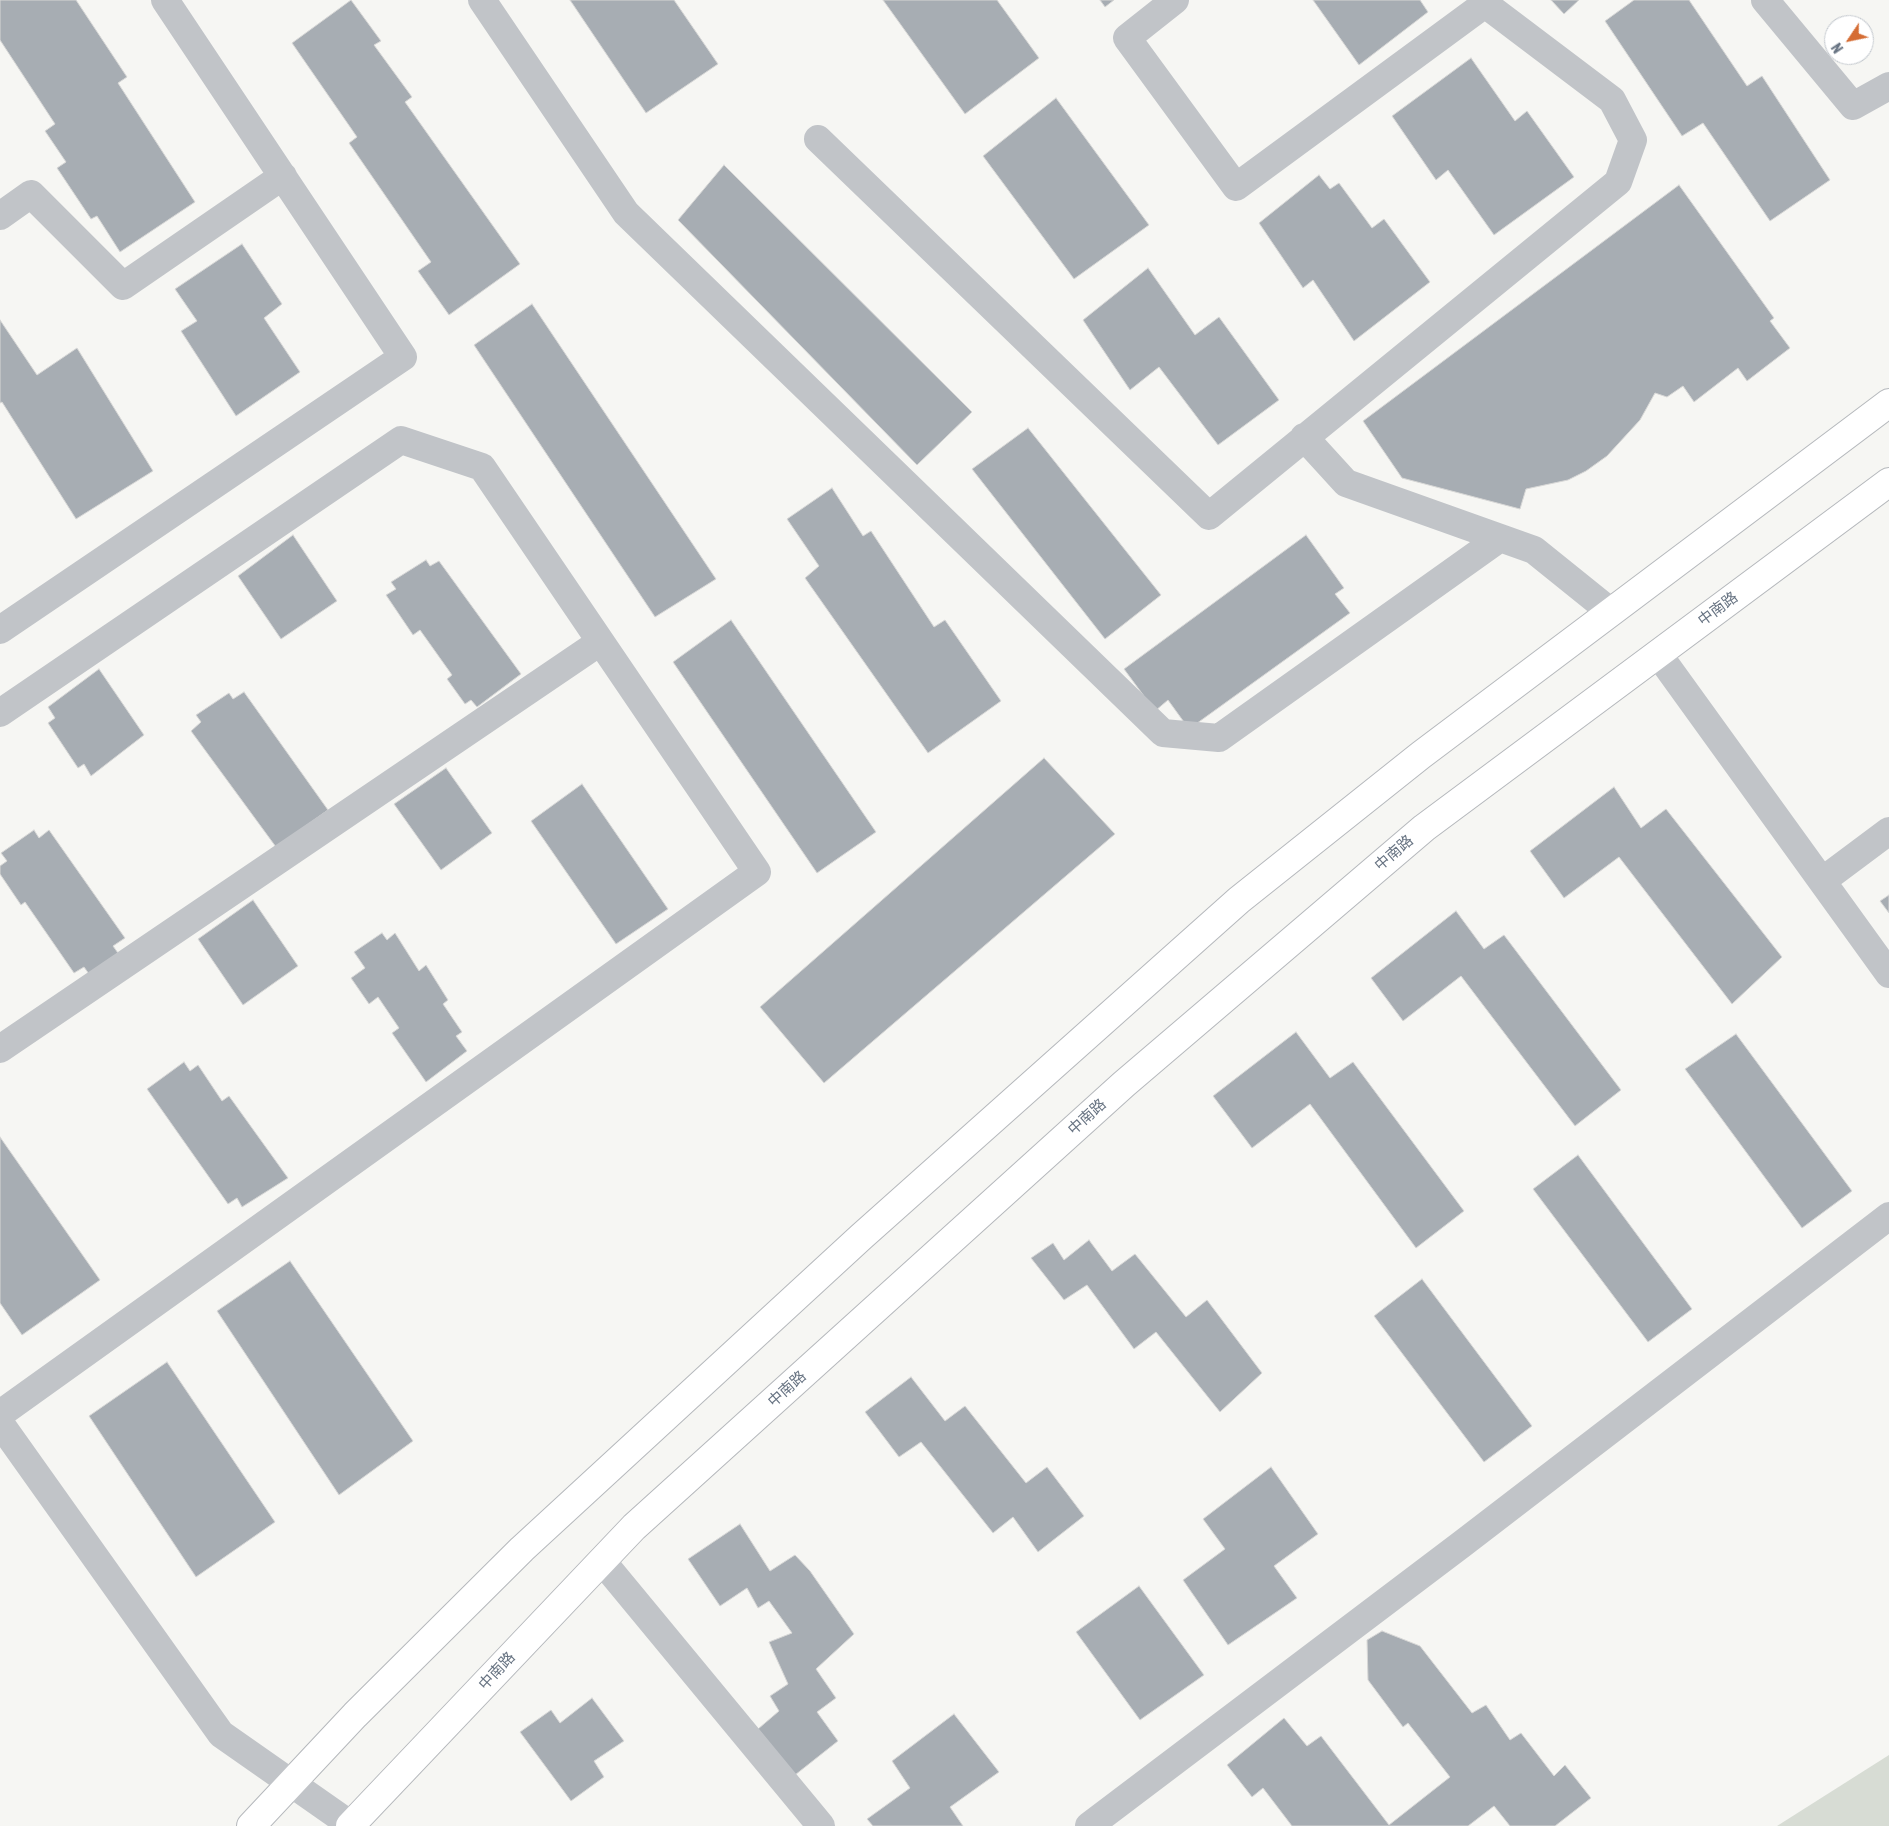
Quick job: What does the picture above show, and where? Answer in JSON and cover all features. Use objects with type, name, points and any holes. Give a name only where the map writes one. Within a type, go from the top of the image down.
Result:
[{"type":"main road","points":[[251,1826],[355,1715],[522,1549],[861,1237],[1232,907],[1421,755],[1889,403]]},
{"type":"main road","name":"中南路","points":[[351,1825],[634,1527],[1124,1084],[1424,828],[1889,482]]},
{"type":"street","points":[[0,630],[403,357],[165,0]]},
{"type":"street","points":[[482,0],[626,213],[1163,733],[1220,738],[1500,538]]},
{"type":"street","points":[[818,139],[1209,516],[1618,182],[1633,140],[1612,100],[1485,4],[1236,187],[1127,38],[1174,0]]},
{"type":"street","points":[[1765,0],[1853,106],[1889,86]]},
{"type":"street","points":[[0,216],[31,194],[123,286],[282,176]]},
{"type":"street","points":[[1304,437],[1346,483],[1534,550],[1612,612]]},
{"type":"street","points":[[0,713],[401,440],[482,467],[757,872],[0,1414]]},
{"type":"street","points":[[0,1049],[600,642]]},
{"type":"street","points":[[1658,654],[1889,974]]},
{"type":"street","points":[[1822,881],[1889,831]]},
{"type":"street","points":[[1089,1826],[1462,1544],[1889,1216]]},
{"type":"street","points":[[0,1423],[221,1734],[351,1825]]},
{"type":"street","points":[[602,1561],[821,1826]]},
{"type":"shaded area","points":[[1889,1755],[1889,1826],[1777,1826]]},
{"type":"building","points":[[0,0],[76,0],[127,77],[118,83],[195,202],[120,252],[97,216],[91,219],[57,168],[66,162],[45,131],[55,124],[0,40]]},
{"type":"building","points":[[351,0],[381,41],[374,45],[412,97],[405,102],[520,264],[449,315],[418,271],[431,262],[349,143],[357,137],[292,43]]},
{"type":"building","points":[[570,0],[674,0],[718,64],[646,113]]},
{"type":"building","points":[[883,0],[997,0],[1039,58],[965,114]]},
{"type":"building","points":[[1100,0],[1114,0],[1105,7]]},
{"type":"building","points":[[1313,0],[1420,0],[1428,12],[1359,65]]},
{"type":"building","points":[[1551,0],[1579,0],[1564,14]]},
{"type":"building","points":[[1634,0],[1689,0],[1747,86],[1762,76],[1830,180],[1770,221],[1703,123],[1682,136],[1605,21]]},
{"type":"building","points":[[1471,58],[1515,121],[1527,111],[1574,177],[1494,235],[1448,170],[1436,180],[1392,116]]},
{"type":"building","points":[[1056,98],[1149,225],[1074,279],[983,156]]},
{"type":"building","points":[[724,165],[972,412],[917,465],[678,220]]},
{"type":"building","points":[[1319,175],[1330,189],[1339,183],[1372,228],[1384,219],[1430,282],[1354,341],[1313,280],[1303,288],[1259,223]]},
{"type":"building","points":[[1679,185],[1774,318],[1770,321],[1790,348],[1747,381],[1738,368],[1694,402],[1683,386],[1667,397],[1655,393],[1640,420],[1607,456],[1586,471],[1568,480],[1526,489],[1520,509],[1402,478],[1363,421]]},
{"type":"building","points":[[242,244],[282,304],[264,318],[300,372],[236,416],[181,331],[197,321],[175,289]]},
{"type":"building","points":[[1148,268],[1195,335],[1219,317],[1279,400],[1218,445],[1159,367],[1130,390],[1083,320]]},
{"type":"building","points":[[532,304],[716,579],[655,617],[474,345]]},
{"type":"building","points":[[0,320],[37,375],[77,348],[153,471],[76,519],[2,402],[0,403]]},
{"type":"building","points":[[1028,428],[1161,595],[1105,639],[972,469]]},
{"type":"building","points":[[832,488],[863,536],[871,531],[934,627],[945,620],[1001,701],[928,753],[805,578],[819,566],[787,519]]},
{"type":"building","points":[[293,535],[337,601],[281,639],[238,576]]},
{"type":"building","points":[[1306,535],[1344,588],[1335,594],[1350,613],[1189,729],[1168,700],[1155,711],[1124,669]]},
{"type":"building","points":[[426,560],[430,566],[439,561],[521,674],[477,707],[471,700],[465,704],[447,679],[452,675],[420,630],[413,635],[386,595],[396,589],[391,582]]},
{"type":"building","points":[[731,620],[876,832],[817,873],[673,662]]},
{"type":"building","points":[[99,669],[144,735],[91,776],[84,764],[78,768],[48,723],[55,718],[48,707]]},
{"type":"building","points":[[244,692],[328,810],[276,847],[191,731],[201,722],[196,715],[229,693],[233,699]]},
{"type":"building","points":[[1044,758],[1115,834],[824,1083],[760,1007]]},
{"type":"building","points":[[446,768],[492,833],[441,870],[394,804]]},
{"type":"building","points":[[582,784],[668,909],[616,944],[531,821]]},
{"type":"building","points":[[1614,787],[1641,828],[1666,809],[1782,957],[1732,1004],[1619,857],[1564,898],[1530,851]]},
{"type":"building","points":[[34,830],[39,838],[49,830],[125,938],[113,946],[118,953],[89,974],[84,967],[74,973],[25,902],[21,905],[0,874],[0,866],[7,861],[1,853]]},
{"type":"building","points":[[1889,895],[1889,913],[1880,901]]},
{"type":"building","points":[[253,900],[298,966],[243,1005],[198,939]]},
{"type":"building","points":[[1456,911],[1484,949],[1504,935],[1621,1090],[1575,1126],[1461,976],[1403,1021],[1371,978]]},
{"type":"building","points":[[382,933],[387,940],[395,933],[419,971],[426,965],[448,1000],[443,1004],[462,1032],[456,1036],[467,1051],[426,1082],[392,1033],[399,1028],[378,997],[369,1004],[351,978],[365,968],[354,952]]},
{"type":"building","points":[[1296,1032],[1330,1078],[1353,1062],[1464,1211],[1416,1248],[1310,1104],[1252,1148],[1213,1096]]},
{"type":"building","points":[[1736,1034],[1852,1191],[1802,1228],[1685,1069]]},
{"type":"building","points":[[184,1062],[190,1071],[198,1065],[222,1101],[229,1096],[288,1178],[242,1207],[237,1198],[228,1204],[147,1089]]},
{"type":"building","points":[[0,1137],[100,1280],[22,1335],[0,1303]]},
{"type":"building","points":[[1578,1155],[1692,1309],[1648,1342],[1533,1189]]},
{"type":"building","points":[[1089,1240],[1112,1271],[1135,1254],[1186,1317],[1207,1300],[1262,1373],[1220,1412],[1156,1332],[1134,1349],[1087,1285],[1064,1300],[1031,1258],[1053,1243],[1064,1260]]},
{"type":"building","points":[[290,1261],[413,1441],[339,1495],[217,1311]]},
{"type":"building","points":[[1422,1279],[1532,1426],[1484,1462],[1374,1316]]},
{"type":"building","points":[[167,1362],[275,1522],[196,1577],[89,1416]]},
{"type":"building","points":[[911,1377],[945,1421],[965,1406],[1026,1483],[1047,1467],[1084,1516],[1038,1552],[1013,1517],[993,1533],[921,1442],[899,1457],[865,1412]]},
{"type":"building","points":[[1271,1467],[1318,1534],[1274,1566],[1297,1598],[1228,1645],[1183,1580],[1225,1549],[1203,1519]]},
{"type":"building","points":[[740,1524],[770,1571],[795,1555],[810,1571],[854,1634],[816,1669],[836,1698],[817,1712],[838,1741],[795,1775],[758,1729],[779,1711],[770,1696],[788,1684],[769,1642],[792,1633],[769,1601],[758,1608],[747,1588],[720,1606],[688,1559]]},
{"type":"building","points":[[1139,1586],[1204,1675],[1140,1720],[1076,1632]]},
{"type":"building","points":[[1382,1631],[1420,1646],[1472,1713],[1486,1705],[1510,1740],[1521,1733],[1554,1776],[1565,1765],[1591,1798],[1555,1826],[1510,1826],[1494,1806],[1468,1826],[1292,1826],[1263,1788],[1252,1797],[1227,1765],[1284,1718],[1307,1746],[1321,1736],[1389,1825],[1450,1777],[1408,1723],[1403,1727],[1368,1680],[1367,1640]]},
{"type":"building","points":[[592,1698],[624,1741],[594,1761],[604,1777],[571,1801],[520,1732],[551,1710],[560,1723]]},
{"type":"building","points":[[954,1714],[999,1772],[950,1807],[963,1826],[873,1826],[867,1819],[910,1788],[892,1761]]}]
